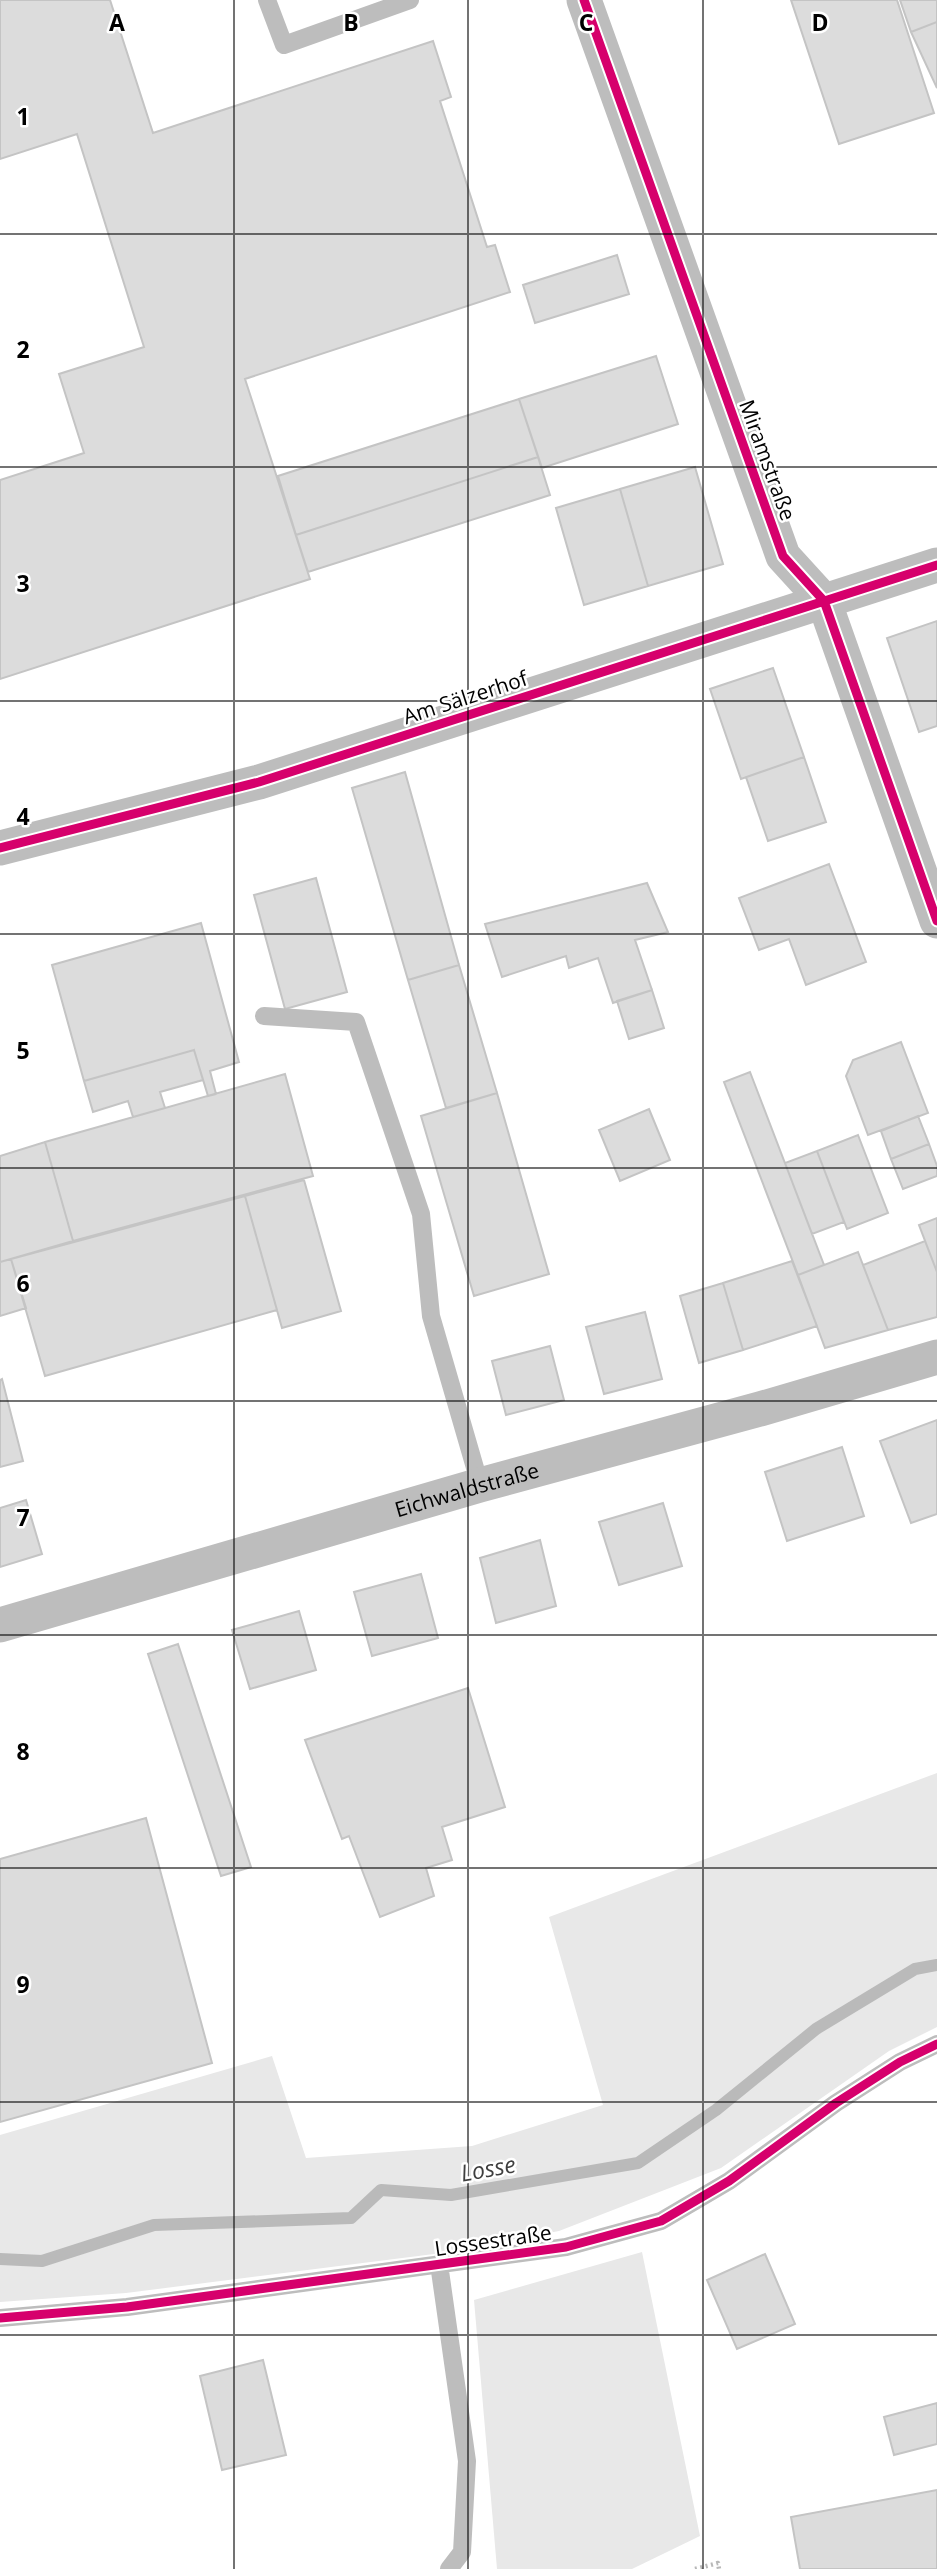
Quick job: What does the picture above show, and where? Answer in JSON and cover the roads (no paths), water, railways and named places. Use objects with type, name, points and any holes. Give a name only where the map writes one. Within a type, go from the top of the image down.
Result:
[{"type":"street","name":"Miramstraße","points":[[584,0],[783,556],[824,601],[937,921]]},
{"type":"street","name":"Am Sälzerhof","points":[[0,849],[259,782],[937,565]]},
{"type":"street","name":"Eichwaldstraße","points":[[0,1625],[480,1485],[760,1409],[937,1357]]},
{"type":"lane","points":[[267,0],[284,45],[410,0]]},
{"type":"lane","points":[[264,1016],[356,1022],[421,1214],[431,1316],[480,1485]]},
{"type":"lane","name":"Lossestraße","points":[[0,2318],[127,2307],[566,2248],[661,2221],[729,2181],[846,2096],[900,2062],[937,2044]]},
{"type":"lane","points":[[439,2264],[467,2461],[463,2552],[449,2569]]},
{"type":"waterway","name":"Losse","points":[[0,2259],[42,2261],[154,2225],[351,2218],[381,2190],[451,2195],[638,2163],[716,2110],[816,2029],[915,1969],[937,1965]]}]
